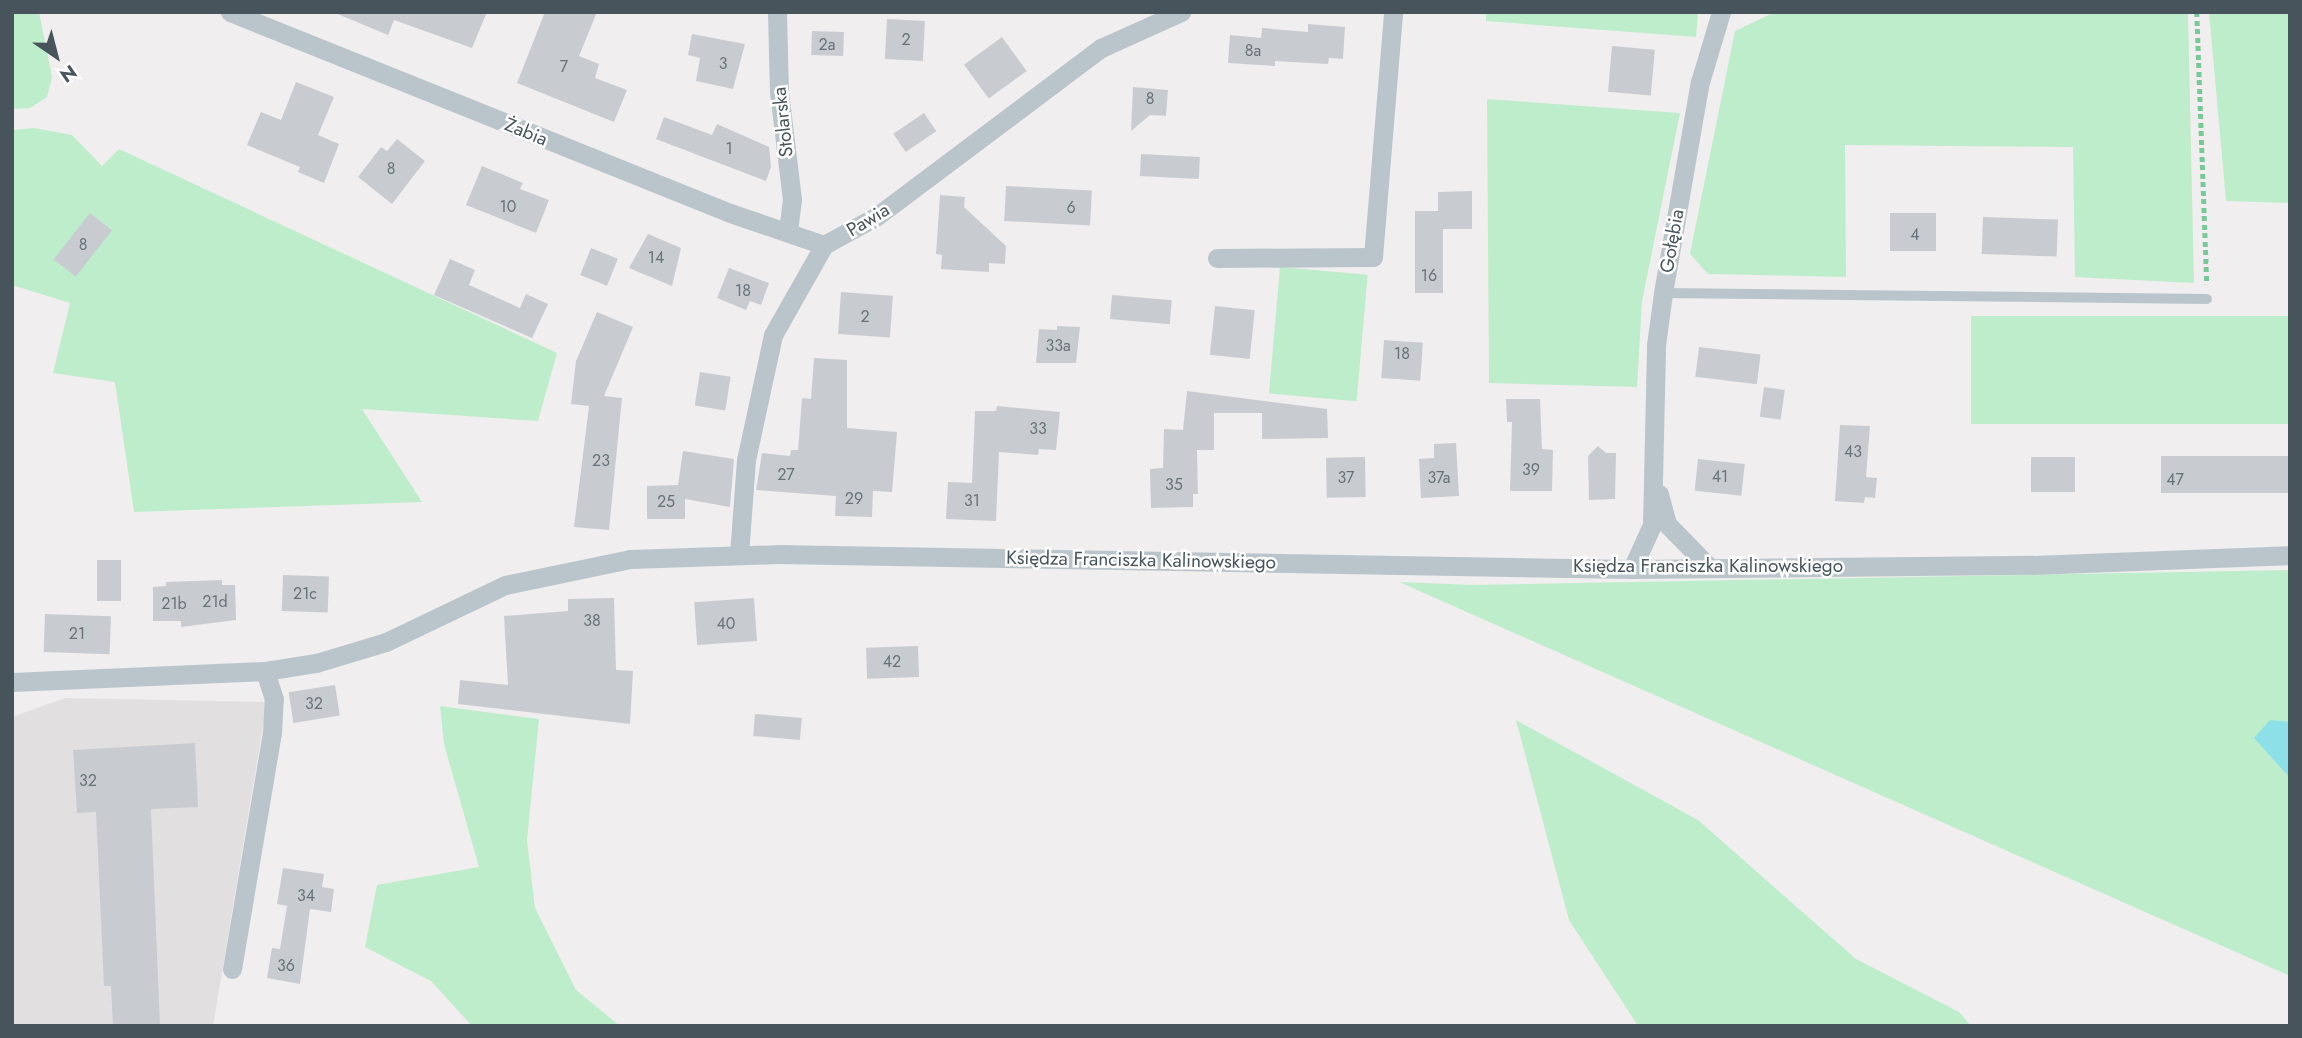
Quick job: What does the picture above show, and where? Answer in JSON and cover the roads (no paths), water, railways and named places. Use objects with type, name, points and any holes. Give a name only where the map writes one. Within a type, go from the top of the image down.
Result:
[{"type":"street","name":"Żabia","points":[[230,12],[704,203],[824,245]]},
{"type":"street","name":"Stolarska","points":[[776,12],[779,92],[792,199],[788,232]]},
{"type":"street","name":"Pawia","points":[[739,555],[746,460],[769,349],[824,245],[877,216],[1101,48],[1181,12]]},
{"type":"street","points":[[1217,258],[1373,257],[1393,12]]},
{"type":"street","name":"Gołębia","points":[[1632,569],[1652,524],[1657,345],[1663,293],[1700,82],[1721,12]]},
{"type":"street","name":"Gołębia","points":[[1653,474],[1667,523],[1708,566]]},
{"type":"street","name":"Księdza Franciszka Kalinowskiego","points":[[12,682],[265,671],[316,663],[386,642],[505,585],[559,571],[630,559],[739,555],[1632,569],[1708,566],[2033,565],[2290,555]]},
{"type":"street","points":[[232,969],[272,733],[274,699],[265,671]]},
{"type":"lane","points":[[1663,293],[2207,299]]},
{"type":"water","points":[[2270,720],[2290,722],[2290,778],[2254,738]]}]
